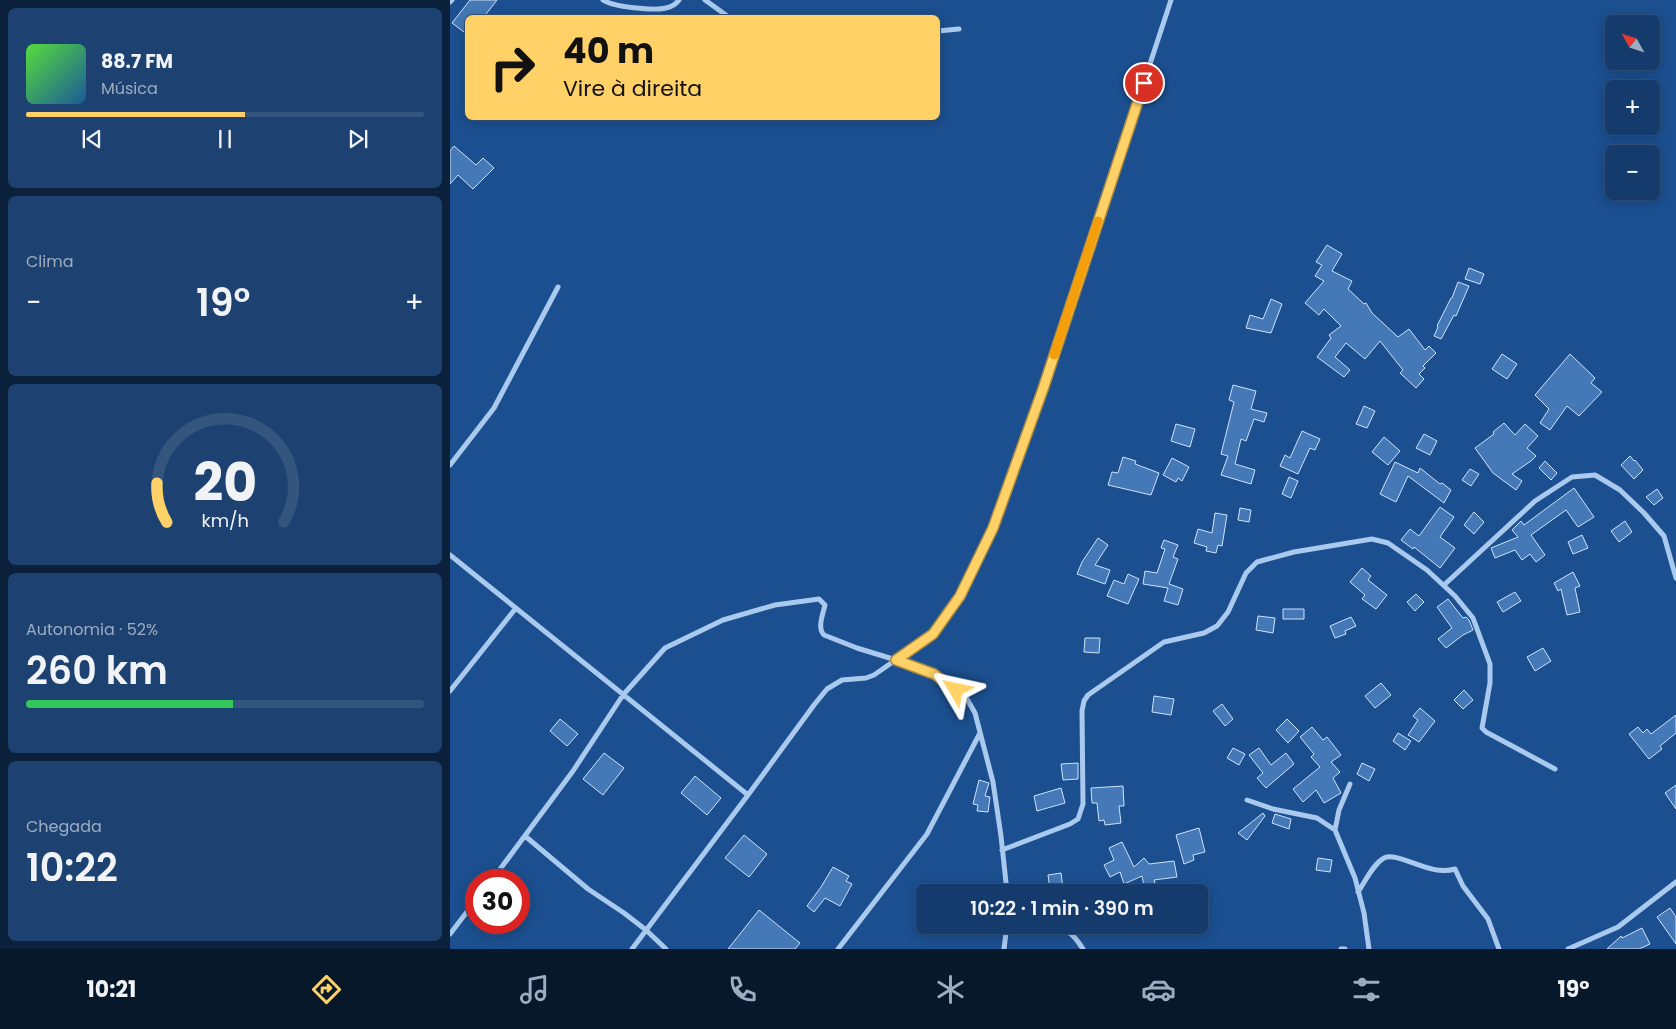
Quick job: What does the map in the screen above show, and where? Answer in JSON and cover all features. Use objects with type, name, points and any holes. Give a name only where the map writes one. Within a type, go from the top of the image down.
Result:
[{"type":"street","points":[[603,0],[626,8],[665,9],[676,4],[679,0]]},
{"type":"street","points":[[704,0],[726,15]]},
{"type":"street","points":[[632,949],[827,689],[842,680],[866,678],[874,675],[896,660],[933,634],[960,596],[993,528],[1046,380],[1171,0]]},
{"type":"street","points":[[940,31],[959,29]]},
{"type":"street","points":[[450,465],[494,408],[558,287]]},
{"type":"street","points":[[1444,585],[1535,501],[1572,477],[1596,475],[1620,490],[1664,536],[1676,578]]},
{"type":"street","points":[[1002,850],[1070,824],[1078,819],[1083,804],[1082,711],[1088,695],[1164,642],[1204,633],[1217,626],[1228,612],[1246,573],[1257,562],[1294,552],[1372,539],[1388,543],[1400,550],[1444,585],[1473,618],[1490,664],[1490,683],[1482,728],[1486,732],[1555,769]]},
{"type":"street","points":[[450,556],[748,795]]},
{"type":"street","points":[[500,869],[573,771],[624,695],[659,653],[671,644],[732,617],[775,605],[819,599],[825,605],[820,628],[824,635],[856,648],[934,674],[967,699],[975,713],[993,782],[1006,884]]},
{"type":"street","points":[[450,690],[516,608]]},
{"type":"street","points":[[838,949],[927,834],[980,732]]},
{"type":"street","points":[[1335,830],[1339,810],[1350,784]]},
{"type":"street","points":[[1247,800],[1273,809],[1317,818],[1335,830],[1355,878],[1364,913],[1369,949]]},
{"type":"street","points":[[525,836],[588,890],[624,913],[666,949]]},
{"type":"street","points":[[1358,892],[1384,858],[1395,856],[1416,865],[1442,871],[1455,869],[1463,886],[1488,919],[1499,949]]},
{"type":"street","points":[[1568,949],[1618,927],[1676,882]]},
{"type":"street","points":[[450,934],[465,914]]},
{"type":"street","points":[[1004,949],[1006,934]]},
{"type":"street","points":[[1072,934],[1083,949]]},
{"type":"building","points":[[470,0],[497,0],[485,15],[465,15],[465,33],[452,23]]},
{"type":"building","points":[[454,146],[476,165],[483,158],[494,168],[473,189],[458,175],[450,184],[450,151]]},
{"type":"building","points":[[1327,245],[1342,254],[1332,271],[1352,281],[1348,289],[1364,304],[1366,303],[1372,313],[1398,337],[1409,329],[1425,350],[1429,346],[1436,353],[1423,366],[1425,368],[1419,374],[1424,379],[1416,388],[1400,373],[1403,370],[1380,341],[1365,359],[1346,343],[1335,357],[1350,370],[1344,377],[1317,357],[1331,338],[1329,335],[1341,326],[1324,309],[1319,315],[1305,303],[1324,281],[1315,276],[1322,265],[1316,262]]},
{"type":"building","points":[[1469,268],[1484,274],[1480,284],[1465,279]]},
{"type":"building","points":[[1458,282],[1469,286],[1456,316],[1454,315],[1441,339],[1434,336]]},
{"type":"building","points":[[1271,299],[1282,304],[1271,333],[1246,328],[1250,315],[1263,319]]},
{"type":"building","points":[[1502,354],[1517,364],[1507,379],[1492,369]]},
{"type":"building","points":[[1570,354],[1595,378],[1591,383],[1602,392],[1579,416],[1567,406],[1550,430],[1540,423],[1549,409],[1535,395]]},
{"type":"building","points":[[1233,385],[1256,391],[1251,409],[1267,413],[1264,422],[1254,419],[1246,441],[1241,439],[1235,464],[1255,470],[1251,484],[1221,475],[1228,456],[1221,454],[1234,402],[1229,400]]},
{"type":"building","points":[[1364,406],[1375,411],[1367,428],[1356,424]]},
{"type":"building","points":[[1504,423],[1515,435],[1525,424],[1538,436],[1527,448],[1536,456],[1512,474],[1522,481],[1516,490],[1493,473],[1475,448],[1494,434],[1493,432]]},
{"type":"building","points":[[1176,424],[1195,429],[1190,447],[1171,441]]},
{"type":"building","points":[[1302,431],[1320,439],[1315,450],[1310,448],[1298,474],[1280,466],[1285,455],[1290,458]]},
{"type":"building","points":[[1424,434],[1437,441],[1430,455],[1416,448]]},
{"type":"building","points":[[1384,437],[1400,451],[1388,465],[1372,452]]},
{"type":"building","points":[[1630,456],[1643,470],[1634,479],[1621,465]]},
{"type":"building","points":[[1123,457],[1136,461],[1135,464],[1159,473],[1151,495],[1108,485],[1112,472],[1118,473]]},
{"type":"building","points":[[1172,458],[1189,467],[1182,481],[1178,478],[1176,482],[1163,475]]},
{"type":"building","points":[[1545,461],[1557,473],[1551,480],[1539,468]]},
{"type":"building","points":[[1395,462],[1418,473],[1420,468],[1451,490],[1444,503],[1408,476],[1396,502],[1380,494]]},
{"type":"building","points":[[1470,469],[1479,474],[1471,486],[1462,480]]},
{"type":"building","points":[[1289,477],[1298,481],[1291,498],[1282,494]]},
{"type":"building","points":[[1574,488],[1594,517],[1578,527],[1566,510],[1531,535],[1545,555],[1536,562],[1530,554],[1522,560],[1515,550],[1495,558],[1491,548],[1518,537],[1512,530],[1521,521],[1524,525]]},
{"type":"building","points":[[1657,489],[1663,498],[1654,505],[1646,497]]},
{"type":"building","points":[[1440,507],[1454,517],[1440,537],[1455,548],[1440,568],[1414,547],[1413,549],[1401,540],[1410,529],[1419,536]]},
{"type":"building","points":[[1240,508],[1251,510],[1249,522],[1238,520]]},
{"type":"building","points":[[1474,512],[1484,522],[1474,534],[1464,525]]},
{"type":"building","points":[[1215,513],[1227,515],[1222,546],[1218,545],[1216,553],[1206,551],[1207,547],[1194,543],[1198,529],[1212,533]]},
{"type":"building","points":[[1625,521],[1632,532],[1619,542],[1611,531]]},
{"type":"building","points":[[1582,535],[1588,548],[1573,554],[1568,542]]},
{"type":"building","points":[[1098,538],[1108,545],[1095,565],[1110,570],[1105,584],[1077,574],[1082,562]]},
{"type":"building","points":[[1164,540],[1178,545],[1173,557],[1178,559],[1169,584],[1183,589],[1178,605],[1164,601],[1168,588],[1143,584],[1145,571],[1157,573],[1165,549],[1161,548]]},
{"type":"building","points":[[1362,568],[1371,576],[1368,580],[1387,595],[1376,609],[1362,599],[1365,595],[1350,582]]},
{"type":"building","points":[[1573,572],[1580,586],[1575,588],[1580,612],[1567,615],[1561,589],[1558,591],[1554,583]]},
{"type":"building","points":[[1128,574],[1139,579],[1128,604],[1107,596],[1114,580],[1124,584]]},
{"type":"building","points":[[1515,592],[1521,601],[1503,612],[1497,602]]},
{"type":"building","points":[[1416,594],[1424,602],[1415,611],[1407,602]]},
{"type":"building","points":[[1448,599],[1463,618],[1466,617],[1469,620],[1473,630],[1446,648],[1438,639],[1452,628],[1437,607]]},
{"type":"building","points":[[1283,609],[1304,609],[1304,619],[1283,619]]},
{"type":"building","points":[[1258,616],[1275,618],[1273,633],[1256,630]]},
{"type":"building","points":[[1351,617],[1356,626],[1345,631],[1346,634],[1335,638],[1330,626]]},
{"type":"building","points":[[1085,638],[1100,638],[1099,653],[1084,652]]},
{"type":"building","points":[[1543,648],[1551,661],[1535,671],[1527,657]]},
{"type":"building","points":[[1381,683],[1391,695],[1375,708],[1365,696]]},
{"type":"building","points":[[1464,690],[1473,700],[1463,709],[1454,700]]},
{"type":"building","points":[[1154,696],[1174,699],[1171,715],[1152,712]]},
{"type":"building","points":[[1222,704],[1233,719],[1225,726],[1213,711]]},
{"type":"building","points":[[1420,708],[1435,721],[1419,742],[1408,735],[1418,720],[1413,716]]},
{"type":"building","points":[[1676,715],[1676,733],[1660,746],[1662,749],[1649,759],[1629,734],[1638,727],[1643,733],[1647,729],[1651,734]]},
{"type":"building","points":[[560,719],[578,734],[567,746],[550,731]]},
{"type":"building","points":[[1287,719],[1299,731],[1288,743],[1276,730]]},
{"type":"building","points":[[1312,727],[1323,740],[1327,737],[1341,755],[1331,762],[1340,772],[1333,778],[1341,793],[1324,803],[1316,790],[1303,802],[1293,789],[1320,767],[1311,757],[1314,754],[1300,737]]},
{"type":"building","points":[[1398,733],[1411,741],[1405,750],[1393,741]]},
{"type":"building","points":[[1233,748],[1245,754],[1239,765],[1227,758]]},
{"type":"building","points":[[1259,748],[1271,765],[1286,753],[1294,764],[1266,788],[1257,778],[1263,773],[1249,755]]},
{"type":"building","points":[[604,753],[624,768],[603,795],[583,779]]},
{"type":"building","points":[[1078,763],[1078,779],[1063,780],[1061,764]]},
{"type":"building","points":[[1362,763],[1375,769],[1369,781],[1357,774]]},
{"type":"building","points":[[695,776],[721,798],[707,815],[681,793]]},
{"type":"building","points":[[979,780],[989,783],[985,796],[990,797],[988,812],[977,811],[978,805],[973,804]]},
{"type":"building","points":[[1676,785],[1676,809],[1665,793]]},
{"type":"building","points":[[1123,786],[1124,806],[1119,806],[1121,823],[1105,825],[1104,820],[1099,821],[1097,803],[1092,803],[1091,788]]},
{"type":"building","points":[[1061,788],[1065,803],[1037,811],[1034,796]]},
{"type":"building","points":[[1263,813],[1265,816],[1247,840],[1238,833]]},
{"type":"building","points":[[1275,814],[1291,819],[1289,829],[1272,823]]},
{"type":"building","points":[[1199,828],[1205,852],[1193,855],[1194,860],[1184,864],[1176,835]]},
{"type":"building","points":[[744,835],[767,854],[749,877],[725,858]]},
{"type":"building","points":[[1122,842],[1134,867],[1144,858],[1149,864],[1174,861],[1177,877],[1154,880],[1155,883],[1144,884],[1142,876],[1124,884],[1120,872],[1110,877],[1104,865],[1114,860],[1109,848]]},
{"type":"building","points":[[1318,858],[1332,860],[1330,872],[1316,870]]},
{"type":"building","points":[[833,867],[849,876],[846,881],[852,884],[840,906],[825,898],[814,912],[807,906]]},
{"type":"building","points":[[1061,873],[1062,884],[1049,884],[1048,875]]},
{"type":"building","points":[[1670,908],[1676,917],[1676,944],[1657,917]]},
{"type":"building","points":[[759,910],[800,943],[795,949],[728,949]]},
{"type":"building","points":[[1642,928],[1650,944],[1639,949],[1607,949],[1621,936],[1622,938]]},
{"type":"slow traffic","points":[[1054,355],[1098,221]]},
{"type":"route","points":[[956,690],[934,674],[896,660],[933,634],[960,596],[993,528],[1043,389],[1144,83]]}]
